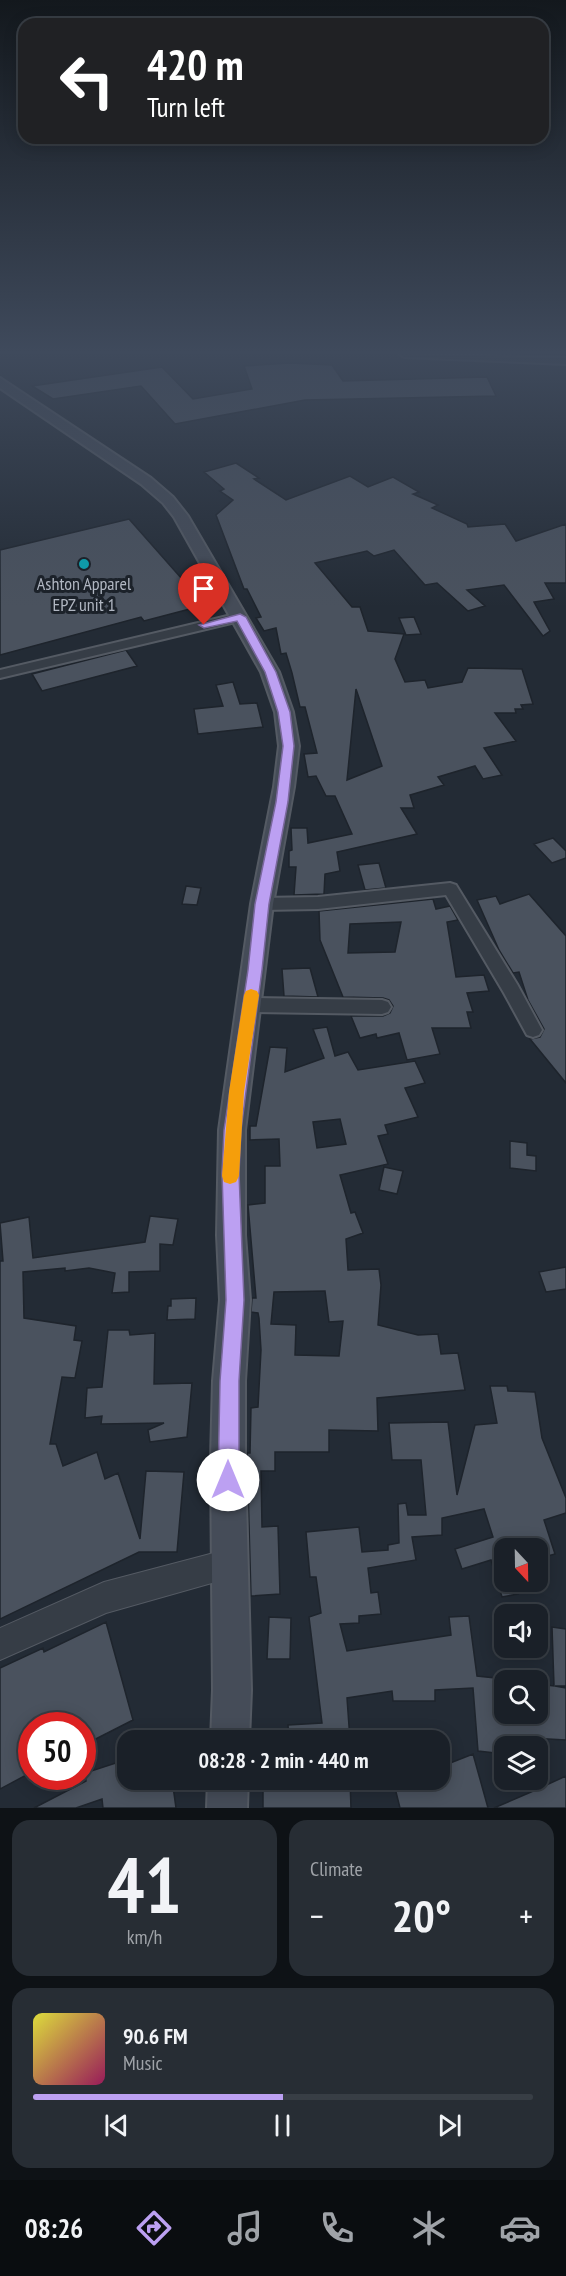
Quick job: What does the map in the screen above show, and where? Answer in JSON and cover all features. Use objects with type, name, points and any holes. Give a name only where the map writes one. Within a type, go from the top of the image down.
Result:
[{"type":"main road","points":[[83,438],[146,481],[168,500],[181,516],[270,672],[284,712],[289,746],[284,787],[262,904],[250,1005],[237,1085],[230,1173],[235,1300],[229,1381],[230,1730]]},
{"type":"main road","points":[[228,1790],[228,1808]]},
{"type":"street","points":[[0,674],[240,617]]},
{"type":"street","points":[[262,904],[318,903],[450,889],[511,989],[533,1030]]},
{"type":"street","points":[[250,1005],[382,1007]]},
{"type":"street","points":[[0,1644],[104,1598],[229,1564]]},
{"type":"building","points":[[236,463],[259,478],[254,479],[286,500],[350,476],[368,487],[393,477],[419,492],[413,494],[438,505],[432,508],[467,524],[468,527],[505,524],[516,541],[566,524],[566,583],[545,583],[554,599],[534,602],[550,631],[543,636],[504,585],[467,590],[485,606],[468,611],[437,583],[425,585],[394,550],[374,556],[367,551],[315,563],[352,607],[360,607],[368,631],[404,634],[395,659],[405,682],[425,680],[428,688],[462,682],[468,668],[522,669],[533,704],[521,705],[523,709],[515,709],[516,713],[495,713],[516,741],[484,748],[502,775],[483,779],[475,766],[438,777],[444,785],[410,795],[414,808],[401,808],[417,834],[337,852],[340,871],[325,874],[324,894],[294,895],[296,867],[289,867],[289,851],[292,850],[291,828],[307,828],[308,843],[352,834],[335,796],[326,796],[316,776],[308,777],[304,754],[317,753],[305,707],[300,707],[286,653],[281,654],[276,628],[264,631],[256,618],[261,617],[247,589],[244,589],[216,515],[233,500],[220,491],[224,489],[204,472]],"holes":[[[356,689],[382,766],[347,780]]]},
{"type":"building","name":"Ashton Apparel EPZ unit 1","points":[[129,519],[205,605],[144,621],[141,617],[0,655],[0,550]]},
{"type":"building","points":[[414,617],[421,634],[406,635],[399,618]]},
{"type":"building","points":[[126,650],[137,666],[42,691],[32,674]]},
{"type":"building","points":[[233,682],[240,704],[257,703],[263,727],[198,734],[194,709],[223,706],[216,685]]},
{"type":"building","points":[[553,838],[566,851],[566,858],[552,863],[534,844]]},
{"type":"building","points":[[379,863],[386,888],[365,890],[358,865]]},
{"type":"building","points":[[186,886],[201,888],[197,905],[182,904]]},
{"type":"building","points":[[529,894],[566,936],[566,1083],[530,1039],[540,1037],[544,1029],[528,1000],[519,972],[513,973],[499,950],[477,900],[496,896],[500,904]]},
{"type":"building","points":[[433,899],[436,909],[450,906],[458,920],[447,922],[456,977],[484,975],[489,991],[467,993],[473,1012],[467,1012],[471,1028],[432,1028],[440,1054],[407,1060],[399,1033],[377,1038],[376,1034],[360,1038],[351,1016],[383,1016],[390,1013],[393,1006],[389,1000],[383,998],[343,997],[320,940],[319,911]],"holes":[[[401,922],[395,952],[348,953],[350,924]]]},
{"type":"building","points":[[310,968],[318,997],[284,996],[282,969]]},
{"type":"building","points":[[327,1027],[335,1056],[348,1052],[358,1070],[415,1061],[425,1083],[405,1088],[418,1117],[385,1125],[388,1134],[378,1136],[388,1164],[340,1175],[351,1213],[355,1212],[363,1233],[346,1239],[348,1270],[379,1269],[381,1285],[378,1325],[418,1335],[438,1334],[441,1354],[458,1353],[465,1390],[377,1398],[378,1431],[329,1430],[329,1452],[275,1452],[275,1471],[261,1471],[262,1527],[278,1526],[280,1594],[251,1596],[247,1453],[250,1453],[251,1408],[258,1407],[261,1350],[258,1313],[251,1312],[252,1298],[256,1298],[248,1205],[265,1203],[265,1166],[280,1166],[279,1139],[250,1140],[250,1126],[256,1126],[270,1047],[287,1048],[285,1072],[324,1058],[313,1029]],"holes":[[[340,1119],[346,1144],[317,1148],[313,1122]],[[325,1291],[329,1322],[343,1321],[339,1356],[295,1355],[296,1325],[271,1324],[274,1292]]]},
{"type":"building","points":[[510,1141],[527,1143],[527,1155],[536,1156],[536,1171],[510,1168]]},
{"type":"building","points":[[384,1167],[403,1171],[397,1194],[379,1190]]},
{"type":"building","points":[[150,1216],[178,1219],[173,1245],[160,1244],[160,1271],[129,1272],[129,1292],[112,1293],[115,1273],[89,1268],[23,1272],[24,1318],[76,1326],[74,1340],[82,1341],[75,1378],[62,1377],[50,1444],[56,1444],[63,1466],[97,1452],[105,1479],[118,1473],[140,1539],[146,1471],[184,1472],[177,1552],[139,1552],[0,1619],[0,1261],[3,1261],[0,1223],[29,1217],[33,1258],[145,1242]]},
{"type":"building","points":[[566,1267],[566,1289],[546,1292],[539,1272]]},
{"type":"building","points":[[196,1298],[195,1319],[167,1320],[171,1299]]},
{"type":"building","points":[[108,1330],[129,1330],[130,1335],[155,1333],[154,1384],[192,1383],[187,1437],[150,1442],[148,1430],[164,1423],[101,1424],[102,1416],[85,1418],[87,1388],[102,1387]]},
{"type":"building","points":[[490,1386],[507,1386],[508,1391],[535,1392],[542,1438],[566,1498],[566,1513],[544,1520],[555,1554],[548,1556],[548,1538],[494,1538],[494,1570],[491,1560],[462,1569],[455,1549],[493,1537],[484,1509],[442,1518],[442,1535],[412,1537],[416,1560],[368,1568],[371,1593],[378,1592],[381,1614],[359,1616],[359,1623],[340,1624],[347,1651],[451,1635],[449,1617],[469,1616],[477,1676],[494,1678],[494,1724],[548,1724],[548,1685],[554,1686],[552,1627],[566,1629],[566,1686],[555,1686],[566,1688],[566,1740],[548,1739],[548,1736],[494,1736],[494,1753],[478,1751],[473,1688],[435,1690],[435,1701],[393,1701],[392,1691],[347,1698],[349,1730],[288,1730],[288,1725],[322,1723],[309,1617],[321,1613],[316,1577],[310,1577],[306,1532],[359,1527],[362,1552],[388,1550],[388,1545],[399,1543],[398,1504],[406,1503],[408,1515],[426,1515],[421,1460],[392,1460],[389,1423],[448,1422],[457,1495],[475,1425],[497,1423]]},
{"type":"building","points":[[501,1592],[517,1592],[518,1594],[502,1597]]},
{"type":"building","points":[[269,1617],[291,1618],[290,1659],[267,1659]]},
{"type":"building","points":[[106,1622],[133,1720],[96,1739],[96,1712],[18,1712],[18,1779],[0,1789],[0,1668],[43,1648],[44,1652]]},
{"type":"building","points":[[473,1754],[488,1808],[400,1808],[396,1790],[450,1790],[450,1763]]},
{"type":"building","points":[[117,1763],[117,1790],[174,1790],[176,1808],[103,1808],[102,1799],[76,1808],[34,1808],[69,1790],[96,1790],[96,1769]]},
{"type":"building","points":[[566,1776],[566,1808],[494,1808],[535,1790],[548,1790],[548,1784]]},
{"type":"building","points":[[263,1790],[350,1790],[351,1808],[263,1808]]},
{"type":"slow traffic","points":[[230,1176],[232,1130],[251,995]]},
{"type":"place","name":"Ashton Apparel EPZ unit 1","points":[[84,564]]},
{"type":"route","points":[[204,625],[240,617],[270,672],[284,712],[289,746],[282,802],[262,904],[232,1130],[231,1235],[235,1300],[229,1381],[228,1480]]}]
